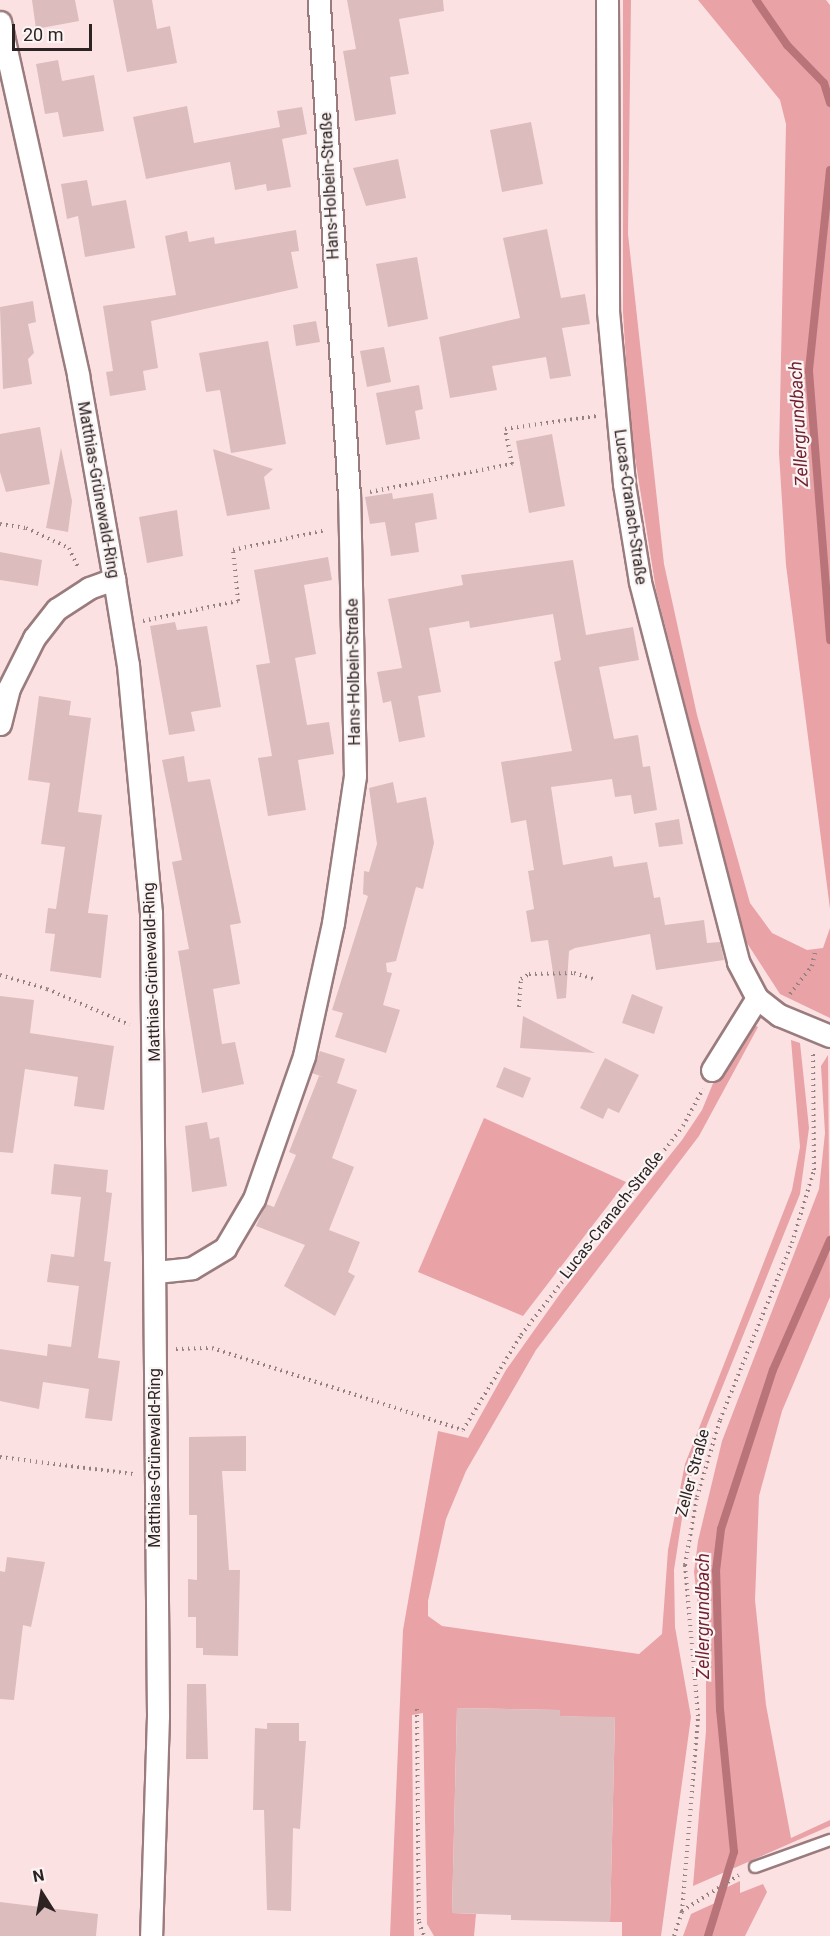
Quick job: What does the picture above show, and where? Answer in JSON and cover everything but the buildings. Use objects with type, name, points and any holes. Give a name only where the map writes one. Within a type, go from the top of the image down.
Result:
[{"type":"street","name":"Hans-Holbein-Straße","points":[[156,1272],[192,1268],[225,1248],[254,1199],[304,1056],[333,923],[354,776],[351,524],[319,0]]},
{"type":"street","name":"Lucas-Cranach-Straße","points":[[608,0],[608,311],[624,484],[640,582],[727,927],[757,998]]},
{"type":"street","name":"Matthias-Grünewald-Ring","points":[[0,22],[78,375],[114,579],[121,625],[151,912],[156,1272],[158,1716],[151,1936]]},
{"type":"street","points":[[0,724],[9,688],[34,638],[57,609],[89,588],[114,579]]},
{"type":"street","points":[[712,1070],[757,998],[779,1015],[824,1034]]},
{"type":"lane","points":[[755,1867],[830,1840]]},
{"type":"path","points":[[393,488],[512,464],[505,429],[591,417]]},
{"type":"path","points":[[0,524],[26,528],[69,548],[89,588]]},
{"type":"path","points":[[121,625],[238,601],[233,550],[351,524]]},
{"type":"path","points":[[519,1007],[521,979],[529,974],[574,972],[594,979]]},
{"type":"path","points":[[0,975],[47,989],[129,1025]]},
{"type":"path","name":"Zeller Straße","points":[[674,1936],[682,1912],[698,1716],[685,1565],[696,1497],[716,1430],[792,1243],[814,1170],[812,1073],[824,1034]]},
{"type":"path","name":"Lucas-Cranach-Straße","points":[[155,1349],[212,1348],[463,1430],[521,1335],[683,1126],[712,1070]]},
{"type":"path","points":[[0,1457],[125,1473]]},
{"type":"path","points":[[417,1709],[419,1922],[424,1936]]},
{"type":"path","points":[[682,1912],[705,1892],[740,1874]]},
{"type":"shaded area","points":[[623,0],[631,0],[628,234],[664,564],[697,715],[750,903],[772,933],[807,950],[823,948],[830,928],[830,1018],[780,994],[745,940],[656,590],[630,426],[623,312]]},
{"type":"shaded area","points":[[698,0],[826,0],[830,5],[830,909],[786,565],[779,453],[786,124],[780,100]]},
{"type":"shaded area","points":[[748,1022],[758,1027],[699,1136],[536,1350],[466,1471],[446,1519],[428,1601],[428,1616],[442,1626],[639,1654],[662,1634],[668,1550],[685,1464],[792,1190],[800,1147],[791,1040],[800,1043],[809,1128],[800,1194],[703,1435],[684,1505],[674,1570],[675,1627],[691,1717],[661,1936],[622,1936],[622,1922],[610,1922],[615,1718],[560,1716],[559,1710],[457,1708],[452,1913],[476,1914],[474,1936],[434,1936],[427,1924],[423,1713],[412,1715],[414,1936],[390,1936],[403,1630],[438,1431],[468,1438],[506,1370],[562,1291],[682,1140],[702,1110],[726,1052]]},
{"type":"shaded area","points":[[828,1055],[830,1297],[782,1411],[759,1496],[755,1600],[766,1705],[791,1838],[830,1820],[830,1826],[693,1886],[706,1731],[706,1672],[694,1572],[698,1541],[722,1441],[819,1189],[825,1133],[821,1066]]},
{"type":"shaded area","points":[[484,1118],[626,1182],[523,1316],[418,1272]]},
{"type":"shaded area","points":[[740,1881],[740,1893],[763,1884],[767,1892],[745,1936],[683,1936],[691,1914],[715,1903],[717,1892]]},
{"type":"waterway","name":"Zellergrundbach","points":[[756,0],[787,45],[824,83],[830,103]]},
{"type":"waterway","name":"Zellergrundbach","points":[[830,170],[809,371],[830,640]]},
{"type":"waterway","name":"Zellergrundbach","points":[[708,1936],[734,1852],[720,1710],[716,1571],[721,1529],[773,1370],[830,1240]]}]
